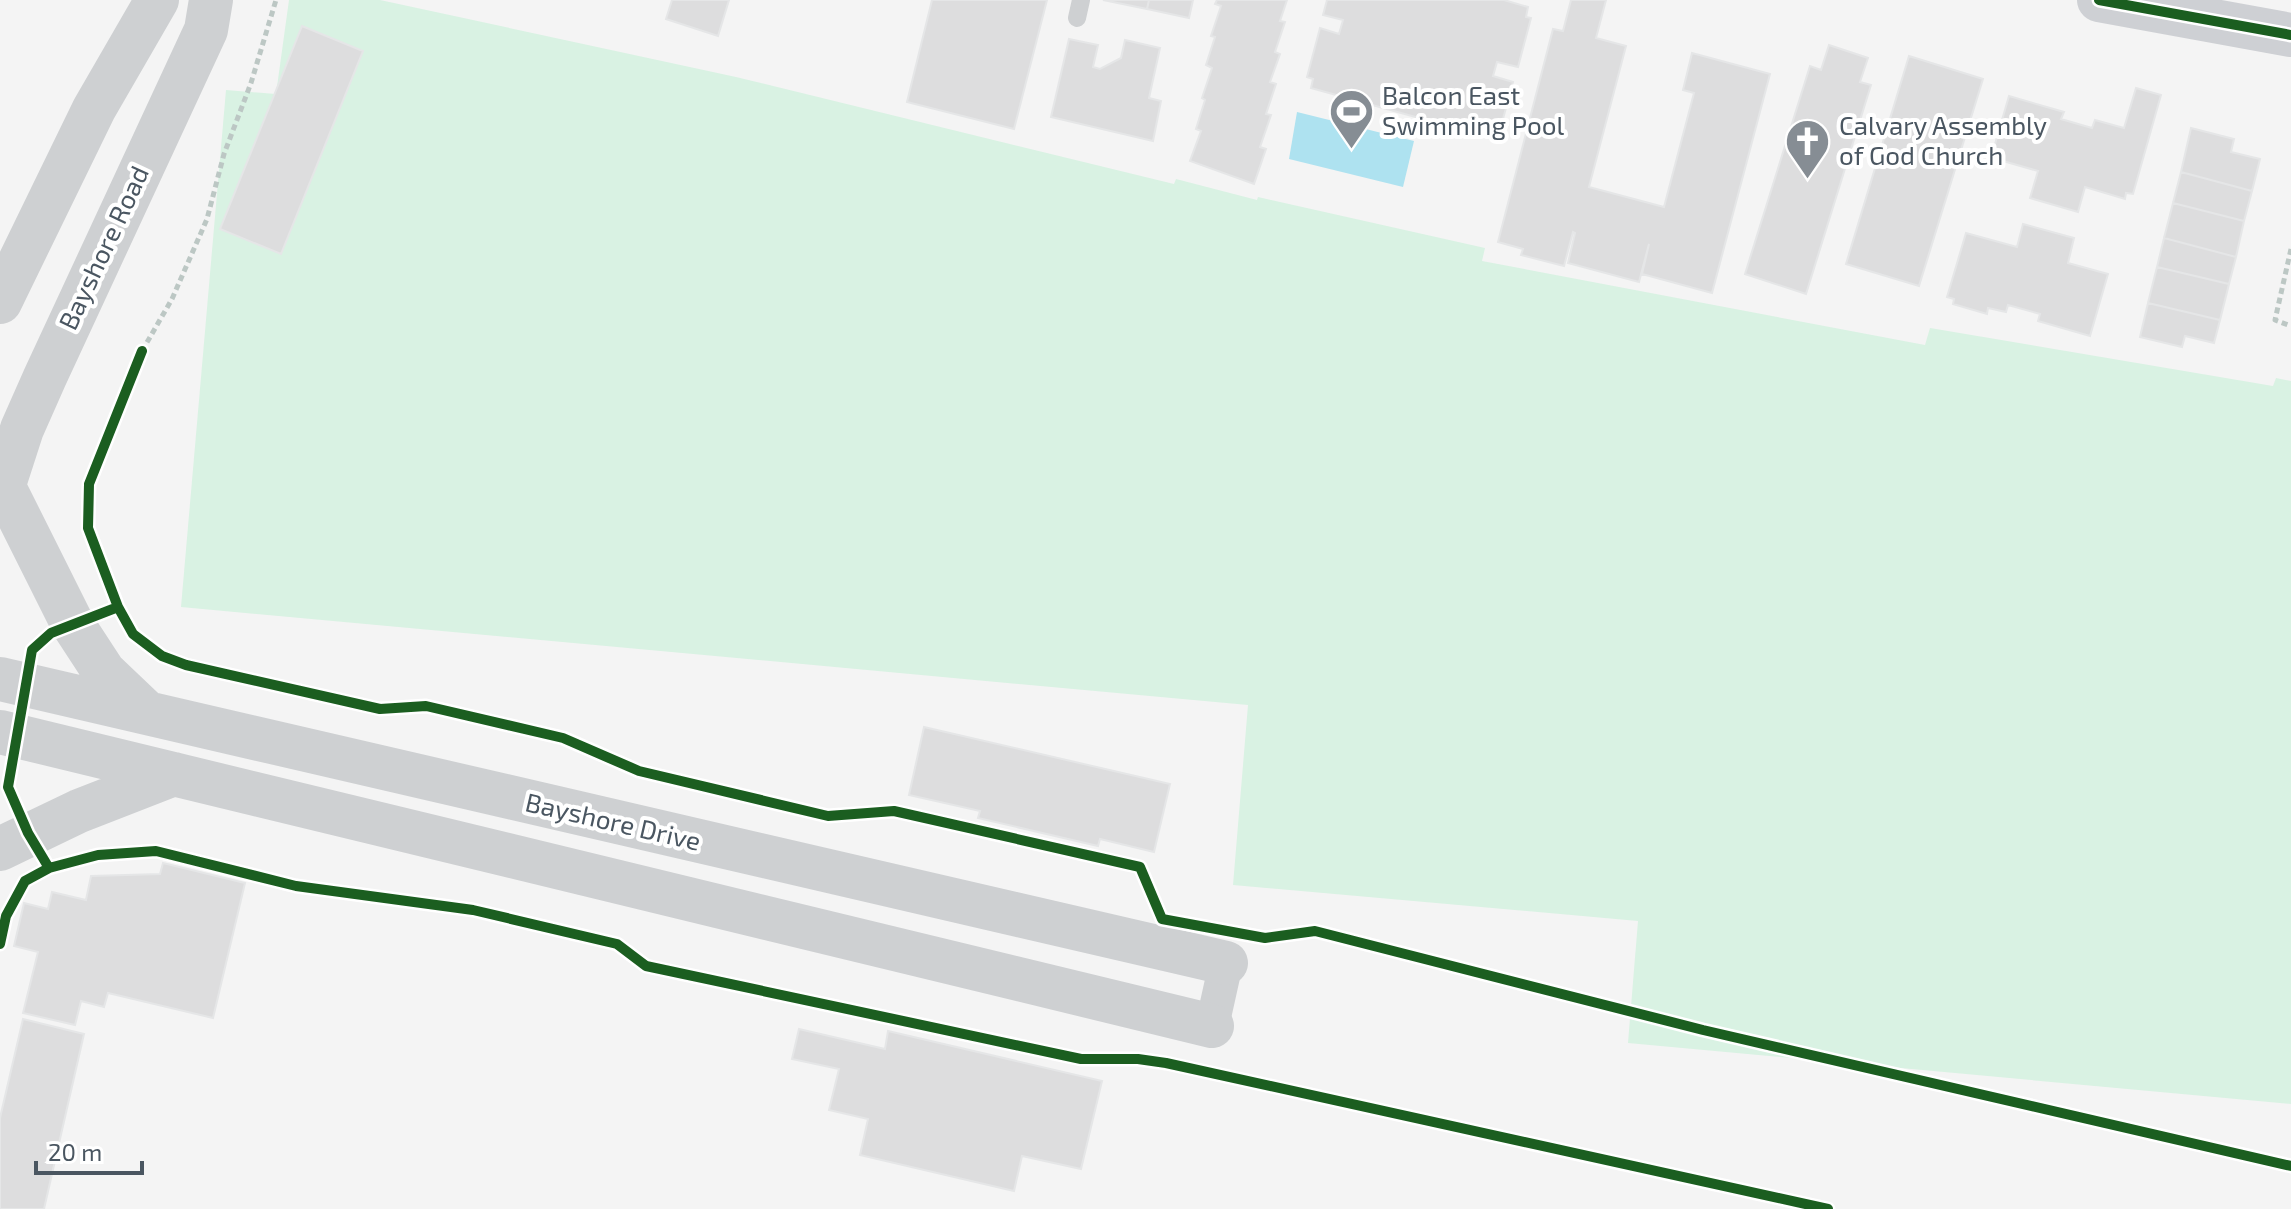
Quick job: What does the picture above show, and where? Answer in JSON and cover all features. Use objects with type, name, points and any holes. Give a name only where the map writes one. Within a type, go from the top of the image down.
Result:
[{"type":"main road","points":[[2099,0],[2291,35]]},
{"type":"street","points":[[0,302],[94,109],[157,0]]},
{"type":"street","name":"Bayshore Road","points":[[1,491],[22,429],[67,326],[206,30],[211,0]]},
{"type":"street","points":[[1,491],[72,623],[104,672],[146,712]]},
{"type":"street","name":"Bayshore Drive","points":[[0,679],[1226,963]]},
{"type":"street","points":[[0,732],[1212,1026],[1226,963]]},
{"type":"street","points":[[0,849],[79,811],[174,774]]},
{"type":"path","points":[[136,366],[172,299],[207,219],[224,154],[251,83],[276,0]]},
{"type":"path","points":[[2291,249],[2275,320],[2291,326]]},
{"type":"green space","points":[[289,0],[380,0],[736,77],[1174,184],[1176,179],[1257,200],[1258,197],[1485,248],[1482,261],[1925,345],[1930,328],[2273,386],[2276,378],[2291,381],[2291,1104],[1628,1043],[1638,921],[1233,885],[1248,705],[181,607],[226,90],[276,94]]},
{"type":"water","name":"Balcon East Swimming Pool","points":[[1297,112],[1414,141],[1403,187],[1289,159]]},
{"type":"building","points":[[672,0],[729,0],[718,36],[666,19]]},
{"type":"building","points":[[932,0],[1047,0],[1014,129],[907,102]]},
{"type":"building","points":[[1103,0],[1149,0],[1147,9]]},
{"type":"building","points":[[1149,0],[1193,0],[1189,18],[1147,9]]},
{"type":"building","points":[[1217,0],[1287,0],[1280,21],[1285,22],[1275,52],[1280,54],[1270,82],[1276,84],[1266,114],[1271,115],[1260,147],[1266,149],[1254,184],[1190,161],[1201,131],[1196,129],[1212,68],[1206,65],[1221,6],[1215,4]]},
{"type":"building","points":[[1327,0],[1504,0],[1528,7],[1526,17],[1531,18],[1518,67],[1497,62],[1493,76],[1513,82],[1500,130],[1493,128],[1491,138],[1311,88],[1313,79],[1307,77],[1320,28],[1339,34],[1343,20],[1323,15]]},
{"type":"building","points":[[1571,0],[1606,0],[1596,38],[1626,46],[1589,187],[1664,207],[1694,93],[1683,90],[1692,53],[1770,74],[1712,293],[1642,274],[1649,244],[1639,282],[1568,263],[1573,232],[1564,266],[1521,255],[1523,249],[1498,242],[1553,29],[1563,31]]},
{"type":"building","points":[[302,26],[363,51],[281,254],[220,229]]},
{"type":"building","points":[[1069,39],[1098,45],[1093,67],[1100,69],[1121,58],[1125,40],[1160,48],[1149,98],[1161,101],[1153,141],[1051,117]]},
{"type":"building","name":"Calvary Assembly of God Church","points":[[1829,45],[1868,58],[1860,82],[1871,85],[1806,294],[1745,274],[1810,66],[1821,70]]},
{"type":"building","points":[[1909,56],[1983,79],[1919,286],[1846,264]]},
{"type":"building","points":[[2136,88],[2161,95],[2133,194],[2126,193],[2125,199],[2085,187],[2078,212],[2030,198],[2038,171],[1996,159],[1999,152],[1993,151],[2009,96],[2064,112],[2061,119],[2092,128],[2095,120],[2124,128]]},
{"type":"building","points":[[2191,128],[2234,139],[2231,152],[2260,159],[2252,191],[2181,172]]},
{"type":"building","points":[[2181,172],[2252,191],[2244,221],[2173,203]]},
{"type":"building","points":[[2173,203],[2244,221],[2236,257],[2164,238]]},
{"type":"building","points":[[2023,224],[2074,238],[2068,263],[2108,274],[2090,336],[2038,321],[2040,314],[2008,305],[2006,312],[1988,308],[1987,314],[1953,304],[1954,299],[1947,297],[1966,233],[2017,247]]},
{"type":"building","points":[[2164,238],[2236,257],[2229,284],[2157,267]]},
{"type":"building","points":[[2157,267],[2229,284],[2220,320],[2148,303]]},
{"type":"building","points":[[2148,303],[2220,320],[2214,343],[2185,336],[2182,347],[2140,337]]},
{"type":"building","points":[[924,727],[1170,784],[1154,852],[1100,839],[1098,846],[978,818],[980,811],[909,795]]},
{"type":"building","points":[[163,863],[245,883],[213,1018],[108,993],[104,1007],[81,1001],[75,1025],[23,1013],[38,952],[14,946],[24,903],[48,909],[52,892],[86,900],[91,876],[160,874]]},
{"type":"building","points":[[23,1019],[84,1034],[44,1209],[0,1209],[0,1118]]},
{"type":"building","points":[[799,1029],[885,1049],[888,1031],[1102,1081],[1081,1169],[1022,1156],[1014,1191],[860,1155],[868,1119],[829,1110],[839,1069],[792,1059]]},
{"type":"cycle path","points":[[2099,0],[2291,35]]},
{"type":"cycle path","points":[[142,351],[89,484],[88,528],[118,607],[133,634],[162,656],[186,665],[380,709],[426,706],[563,738],[639,771],[828,816],[894,811],[1140,867],[1162,919],[1265,938],[1315,931],[1703,1030],[2291,1166]]},
{"type":"cycle path","points":[[49,868],[28,833],[8,787],[32,650],[51,633],[118,607]]},
{"type":"cycle path","points":[[0,944],[6,916],[25,881],[49,868],[98,855],[156,851],[296,886],[473,910],[617,944],[646,966],[1081,1059],[1138,1059],[1166,1063],[1828,1209]]},
{"type":"place","name":"Balcon East Swimming Pool","points":[[1351,150]]},
{"type":"place","name":"Calvary Assembly of God Church","points":[[1808,180]]}]
